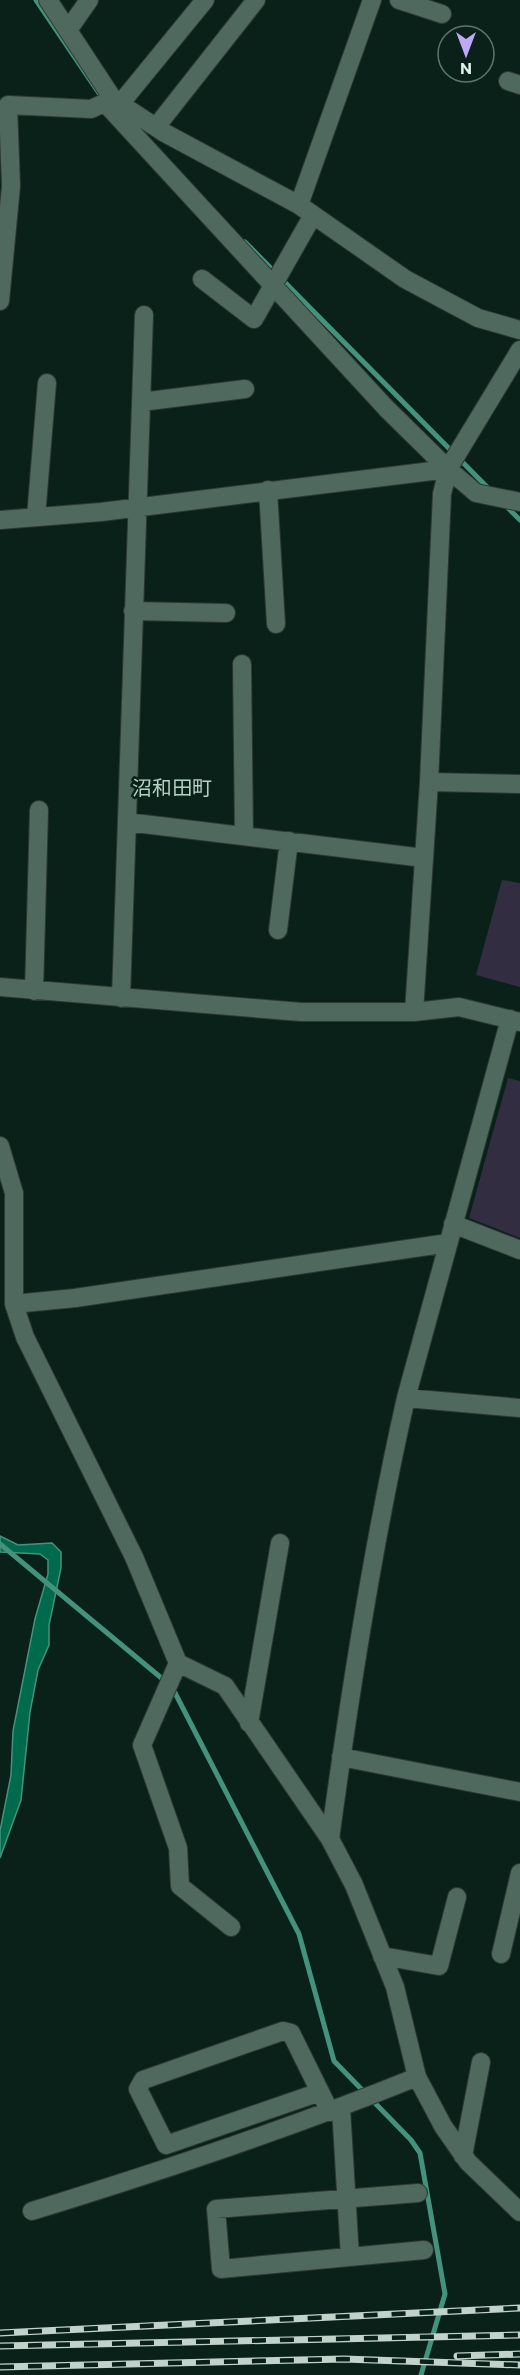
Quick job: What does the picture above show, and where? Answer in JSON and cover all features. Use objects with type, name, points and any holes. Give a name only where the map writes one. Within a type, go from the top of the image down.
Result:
[{"type":"street","points":[[48,0],[113,102],[386,408],[448,470],[476,492],[520,502]]},
{"type":"street","points":[[68,30],[89,0]]},
{"type":"street","points":[[0,301],[4,232],[11,186],[8,105],[91,109],[113,102],[205,0]]},
{"type":"street","points":[[156,127],[256,0]]},
{"type":"street","points":[[202,279],[254,319],[274,284],[306,210],[372,0]]},
{"type":"street","points":[[399,0],[442,14]]},
{"type":"street","points":[[113,102],[306,210],[405,279],[478,318],[520,330]]},
{"type":"street","points":[[121,998],[144,315]]},
{"type":"street","points":[[414,1012],[429,782],[442,494],[448,470],[520,350]]},
{"type":"street","points":[[36,517],[47,382]]},
{"type":"street","points":[[141,402],[245,389]]},
{"type":"street","points":[[0,520],[136,507],[448,470]]},
{"type":"street","points":[[268,490],[276,624]]},
{"type":"street","points":[[133,611],[226,613]]},
{"type":"street","points":[[243,664],[244,836]]},
{"type":"street","points":[[429,782],[520,784]]},
{"type":"street","points":[[34,991],[39,810]]},
{"type":"street","points":[[127,822],[424,858]]},
{"type":"street","points":[[278,930],[289,842]]},
{"type":"street","points":[[0,987],[301,1012],[414,1012],[459,1007],[515,1021],[453,1224],[406,1398],[357,1654],[330,1839]]},
{"type":"street","points":[[0,1146],[14,1193],[14,1304],[25,1337],[134,1557],[178,1663],[225,1686],[330,1839],[354,1885],[395,1987],[417,2077],[443,2126],[464,2156],[520,2212]]},
{"type":"street","points":[[453,1224],[520,1250]]},
{"type":"street","points":[[14,1304],[75,1298],[448,1243]]},
{"type":"street","points":[[406,1398],[520,1408]]},
{"type":"street","points":[[249,1723],[279,1543]]},
{"type":"street","points":[[178,1663],[142,1745],[178,1848],[180,1886],[231,1927]]},
{"type":"street","points":[[341,1757],[520,1792]]},
{"type":"street","points":[[501,1954],[520,1873]]},
{"type":"street","points":[[382,1956],[439,1966],[457,1897]]},
{"type":"street","points":[[320,2092],[166,2145],[138,2089],[143,2080],[283,2031],[291,2033],[320,2092],[335,2110],[347,2198],[350,2257]]},
{"type":"street","points":[[464,2156],[481,2062]]},
{"type":"street","points":[[32,2211],[230,2148],[417,2077]]},
{"type":"street","points":[[418,2193],[216,2208],[221,2269],[424,2250]]},
{"type":"shaded area","points":[[0,1536],[18,1545],[52,1543],[61,1552],[61,1568],[49,1625],[49,1645],[38,1670],[30,1712],[21,1800],[0,1858],[0,1831],[11,1775],[13,1731],[35,1619],[48,1574],[48,1560],[40,1554],[0,1552]]},
{"type":"building","points":[[502,880],[520,883],[520,987],[476,975]]},
{"type":"building","points":[[508,1078],[520,1081],[520,1238],[469,1218]]},
{"type":"waterway","points":[[36,0],[103,99]]},
{"type":"waterway","points":[[245,242],[491,491]]},
{"type":"waterway","points":[[504,504],[520,520]]},
{"type":"waterway","points":[[0,1544],[165,1681]]},
{"type":"waterway","points":[[172,1687],[299,1934],[334,2061],[411,2140],[420,2153],[445,2294],[421,2375]]},
{"type":"railway","points":[[0,2333],[520,2308]]},
{"type":"railway","points":[[0,2346],[520,2335]]},
{"type":"railway","points":[[457,2356],[520,2354]]},
{"type":"railway","points":[[0,2367],[344,2359],[520,2365]]},
{"type":"district","name":"沼和田町","points":[[172,788]]}]
